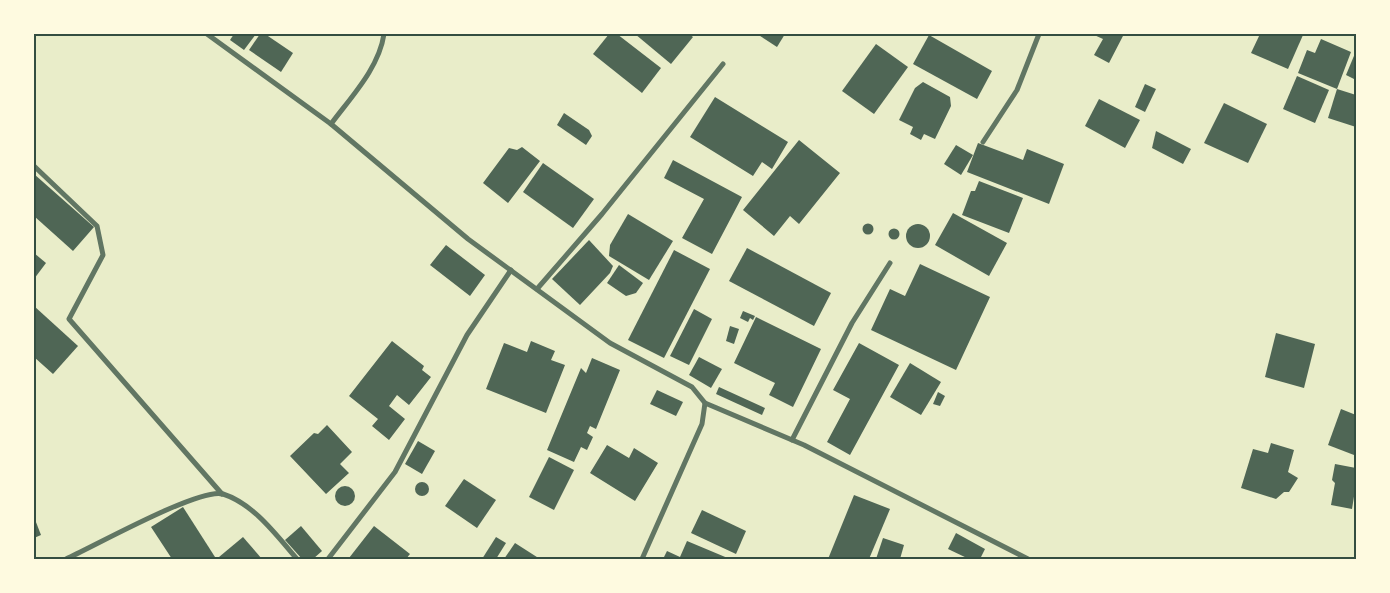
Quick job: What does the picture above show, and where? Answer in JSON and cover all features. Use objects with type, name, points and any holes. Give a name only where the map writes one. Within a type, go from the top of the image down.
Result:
[{"type":"street","points":[[207,34],[331,124],[468,240],[610,343],[692,387],[705,403],[792,440],[1028,559]]},
{"type":"street","points":[[331,124],[366,77],[382,46],[384,34]]},
{"type":"street","points":[[983,142],[1018,90],[1038,34]]},
{"type":"street","points":[[537,289],[602,214],[723,64]]},
{"type":"street","points":[[34,166],[97,226],[103,255],[69,319],[222,494],[252,510],[297,559]]},
{"type":"street","points":[[792,440],[852,323],[890,263]]},
{"type":"street","points":[[328,559],[395,472],[467,336],[511,270]]},
{"type":"street","points":[[642,559],[702,424],[705,403]]},
{"type":"street","points":[[66,559],[161,513],[197,498],[222,494]]},
{"type":"building","points":[[234,34],[256,34],[244,50],[230,40]]},
{"type":"building","points":[[260,34],[265,34],[293,53],[281,72],[249,50]]},
{"type":"building","points":[[609,34],[617,34],[661,68],[642,93],[593,54]]},
{"type":"building","points":[[635,34],[689,34],[693,37],[671,64]]},
{"type":"building","points":[[757,34],[785,34],[777,47]]},
{"type":"building","points":[[1092,34],[1124,34],[1109,63],[1094,55],[1103,39]]},
{"type":"building","points":[[1260,34],[1303,35],[1288,69],[1251,53]]},
{"type":"building","points":[[929,35],[992,71],[977,99],[913,64]]},
{"type":"building","points":[[1321,39],[1351,52],[1337,89],[1298,73],[1307,50],[1315,53]]},
{"type":"building","points":[[876,44],[908,67],[874,114],[842,91]]},
{"type":"building","points":[[1356,51],[1356,80],[1346,75]]},
{"type":"building","points":[[1297,76],[1329,90],[1315,123],[1283,109]]},
{"type":"building","points":[[923,82],[950,97],[951,106],[935,139],[924,134],[921,140],[910,134],[913,127],[899,120],[915,88]]},
{"type":"building","points":[[1145,84],[1156,89],[1145,112],[1135,107]]},
{"type":"building","points":[[1337,89],[1356,95],[1356,127],[1328,118]]},
{"type":"building","points":[[715,97],[788,142],[772,169],[762,162],[753,176],[690,137]]},
{"type":"building","points":[[1099,99],[1140,120],[1125,148],[1085,126]]},
{"type":"building","points":[[1224,103],[1267,124],[1248,163],[1204,143]]},
{"type":"building","points":[[564,113],[589,130],[592,136],[586,145],[557,125]]},
{"type":"building","points":[[1156,131],[1191,149],[1183,164],[1152,148]]},
{"type":"building","points":[[799,140],[840,173],[799,224],[790,216],[774,236],[743,210]]},
{"type":"building","points":[[978,143],[1023,160],[1027,149],[1064,164],[1049,204],[967,172]]},
{"type":"building","points":[[956,145],[973,155],[961,175],[944,164]]},
{"type":"building","points":[[522,147],[540,161],[508,203],[483,183],[509,148],[517,150]]},
{"type":"building","points":[[673,160],[742,197],[712,254],[682,238],[704,199],[664,178]]},
{"type":"building","points":[[543,163],[594,199],[573,228],[523,192]]},
{"type":"building","points":[[34,174],[94,227],[73,251],[34,216]]},
{"type":"building","points":[[979,181],[1023,198],[1009,233],[962,215],[971,191],[975,191]]},
{"type":"building","points":[[953,213],[1007,243],[989,276],[935,245]]},
{"type":"building","points":[[628,214],[673,241],[649,280],[609,256],[610,245]]},
{"type":"building","points":[[868,223],[874,229],[868,235],[862,229]]},
{"type":"building","points":[[918,224],[923,225],[929,231],[929,241],[923,247],[918,248],[913,247],[907,241],[906,236],[907,231],[913,225]]},
{"type":"building","points":[[892,229],[896,229],[899,234],[898,238],[892,239],[889,236],[889,232]]},
{"type":"building","points":[[589,240],[613,266],[610,273],[580,305],[552,279]]},
{"type":"building","points":[[446,245],[485,275],[470,296],[430,265]]},
{"type":"building","points":[[747,248],[831,293],[814,326],[729,281]]},
{"type":"building","points":[[674,250],[710,269],[664,358],[628,340]]},
{"type":"building","points":[[34,253],[46,263],[34,279]]},
{"type":"building","points":[[920,264],[990,297],[956,370],[871,330],[890,289],[905,296]]},
{"type":"building","points":[[619,265],[643,283],[636,293],[626,296],[607,283]]},
{"type":"building","points":[[34,306],[78,346],[53,374],[34,357]]},
{"type":"building","points":[[694,309],[712,319],[689,365],[670,356]]},
{"type":"building","points":[[743,311],[755,316],[753,320],[750,318],[748,322],[740,318]]},
{"type":"building","points":[[756,317],[821,349],[793,407],[769,395],[775,383],[734,363]]},
{"type":"building","points":[[730,326],[739,329],[734,344],[726,341]]},
{"type":"building","points":[[1276,333],[1315,344],[1304,388],[1265,377]]},
{"type":"building","points":[[392,341],[424,366],[422,370],[431,377],[409,405],[397,395],[389,406],[405,419],[389,440],[372,426],[378,419],[349,396]]},
{"type":"building","points":[[531,341],[555,351],[551,360],[565,365],[546,413],[486,389],[504,343],[527,352]]},
{"type":"building","points":[[859,343],[899,365],[850,455],[827,442],[850,399],[833,390]]},
{"type":"building","points":[[699,357],[722,369],[711,388],[689,375]]},
{"type":"building","points":[[592,358],[620,370],[596,429],[590,426],[587,433],[593,437],[587,450],[581,447],[574,462],[547,450],[581,368],[586,373]]},
{"type":"building","points":[[910,363],[941,382],[921,415],[890,397]]},
{"type":"building","points":[[719,387],[765,408],[762,415],[716,394]]},
{"type":"building","points":[[657,390],[683,402],[676,416],[650,404]]},
{"type":"building","points":[[938,392],[945,396],[940,406],[933,404]]},
{"type":"building","points":[[1341,409],[1356,415],[1356,447],[1354,455],[1328,445]]},
{"type":"building","points":[[327,425],[352,452],[340,464],[349,473],[326,494],[290,456],[314,433],[318,434]]},
{"type":"building","points":[[418,441],[435,451],[422,474],[405,464]]},
{"type":"building","points":[[1271,443],[1294,450],[1288,472],[1298,478],[1289,492],[1284,492],[1276,499],[1241,488],[1253,449],[1268,453]]},
{"type":"building","points":[[607,445],[629,458],[634,448],[658,463],[635,501],[590,473]]},
{"type":"building","points":[[549,457],[574,470],[554,510],[529,497]]},
{"type":"building","points":[[1335,464],[1356,468],[1356,484],[1352,509],[1331,505],[1335,483],[1332,480]]},
{"type":"building","points":[[464,479],[496,500],[477,528],[445,506]]},
{"type":"building","points":[[419,482],[425,482],[429,489],[425,496],[419,496],[415,492],[415,486]]},
{"type":"building","points":[[345,486],[352,489],[355,496],[352,503],[345,506],[338,503],[335,496],[338,489]]},
{"type":"building","points":[[854,495],[890,509],[869,559],[828,559]]},
{"type":"building","points":[[183,507],[215,557],[212,559],[172,559],[151,527]]},
{"type":"building","points":[[702,510],[746,531],[736,554],[691,533]]},
{"type":"building","points":[[34,517],[41,535],[34,538]]},
{"type":"building","points":[[301,526],[322,551],[313,559],[302,559],[285,540]]},
{"type":"building","points":[[374,526],[410,554],[406,559],[349,558]]},
{"type":"building","points":[[956,533],[985,549],[980,559],[969,559],[948,549]]},
{"type":"building","points":[[243,537],[262,559],[221,559],[219,557]]},
{"type":"building","points":[[496,537],[506,543],[496,559],[482,559]]},
{"type":"building","points":[[883,538],[904,545],[900,559],[876,559]]},
{"type":"building","points":[[687,541],[730,559],[663,559],[667,551],[680,557]]},
{"type":"building","points":[[515,543],[540,559],[504,559]]}]
